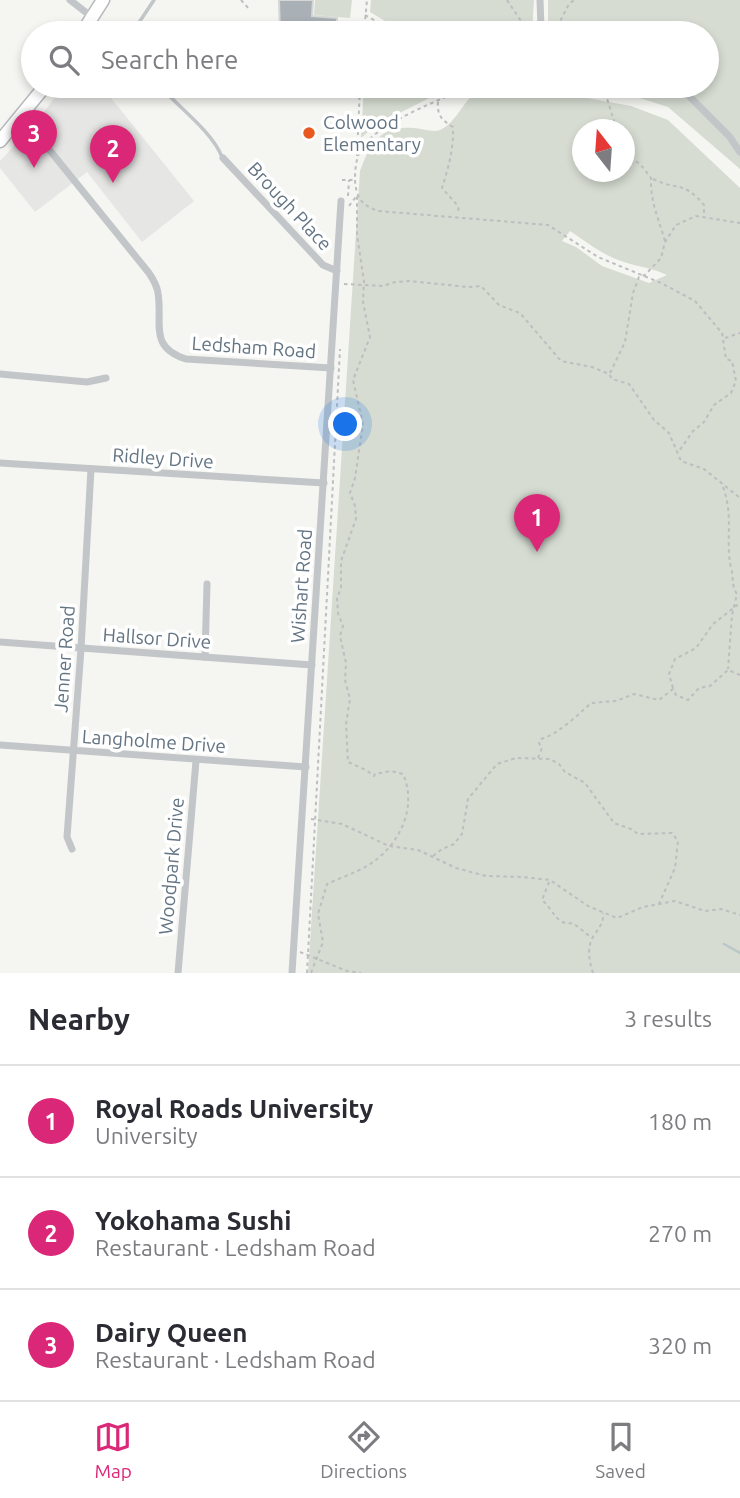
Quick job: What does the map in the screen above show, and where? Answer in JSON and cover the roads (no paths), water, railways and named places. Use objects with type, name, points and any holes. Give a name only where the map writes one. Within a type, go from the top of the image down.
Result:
[{"type":"main road","points":[[90,21],[103,0]]},
{"type":"main road","points":[[1,138],[36,98]]},
{"type":"street","points":[[70,0],[92,17]]},
{"type":"street","points":[[540,0],[541,21]]},
{"type":"street","points":[[691,98],[729,136],[740,152]]},
{"type":"street","name":"Ledsham Road","points":[[22,116],[149,273],[159,295],[159,332],[161,342],[167,350],[186,359],[331,368]]},
{"type":"street","name":"Brough Place","points":[[223,159],[323,265],[337,271]]},
{"type":"street","name":"Wishart Road","points":[[292,973],[336,284],[344,204]]},
{"type":"street","points":[[0,374],[87,382],[106,378]]},
{"type":"street","name":"Ridley Drive","points":[[0,463],[324,484]]},
{"type":"street","name":"Jenner Road","points":[[72,849],[67,837],[91,469]]},
{"type":"street","points":[[205,657],[207,584]]},
{"type":"street","name":"Hallsor Drive","points":[[0,642],[312,665]]},
{"type":"street","name":"Langholme Drive","points":[[0,745],[306,767]]},
{"type":"street","name":"Woodpark Drive","points":[[178,973],[196,761]]},
{"type":"lane","points":[[140,21],[154,0]]},
{"type":"lane","points":[[171,98],[220,150],[223,159]]},
{"type":"waterway","points":[[724,944],[740,953]]},
{"type":"place","name":"Colwood Elementary","points":[[309,133]]},
{"type":"place","name":"Dairy Queen","points":[[34,168]]},
{"type":"place","name":"Yokohama Sushi","points":[[113,183]]},
{"type":"place","name":"Royal Roads University","points":[[537,552]]}]
